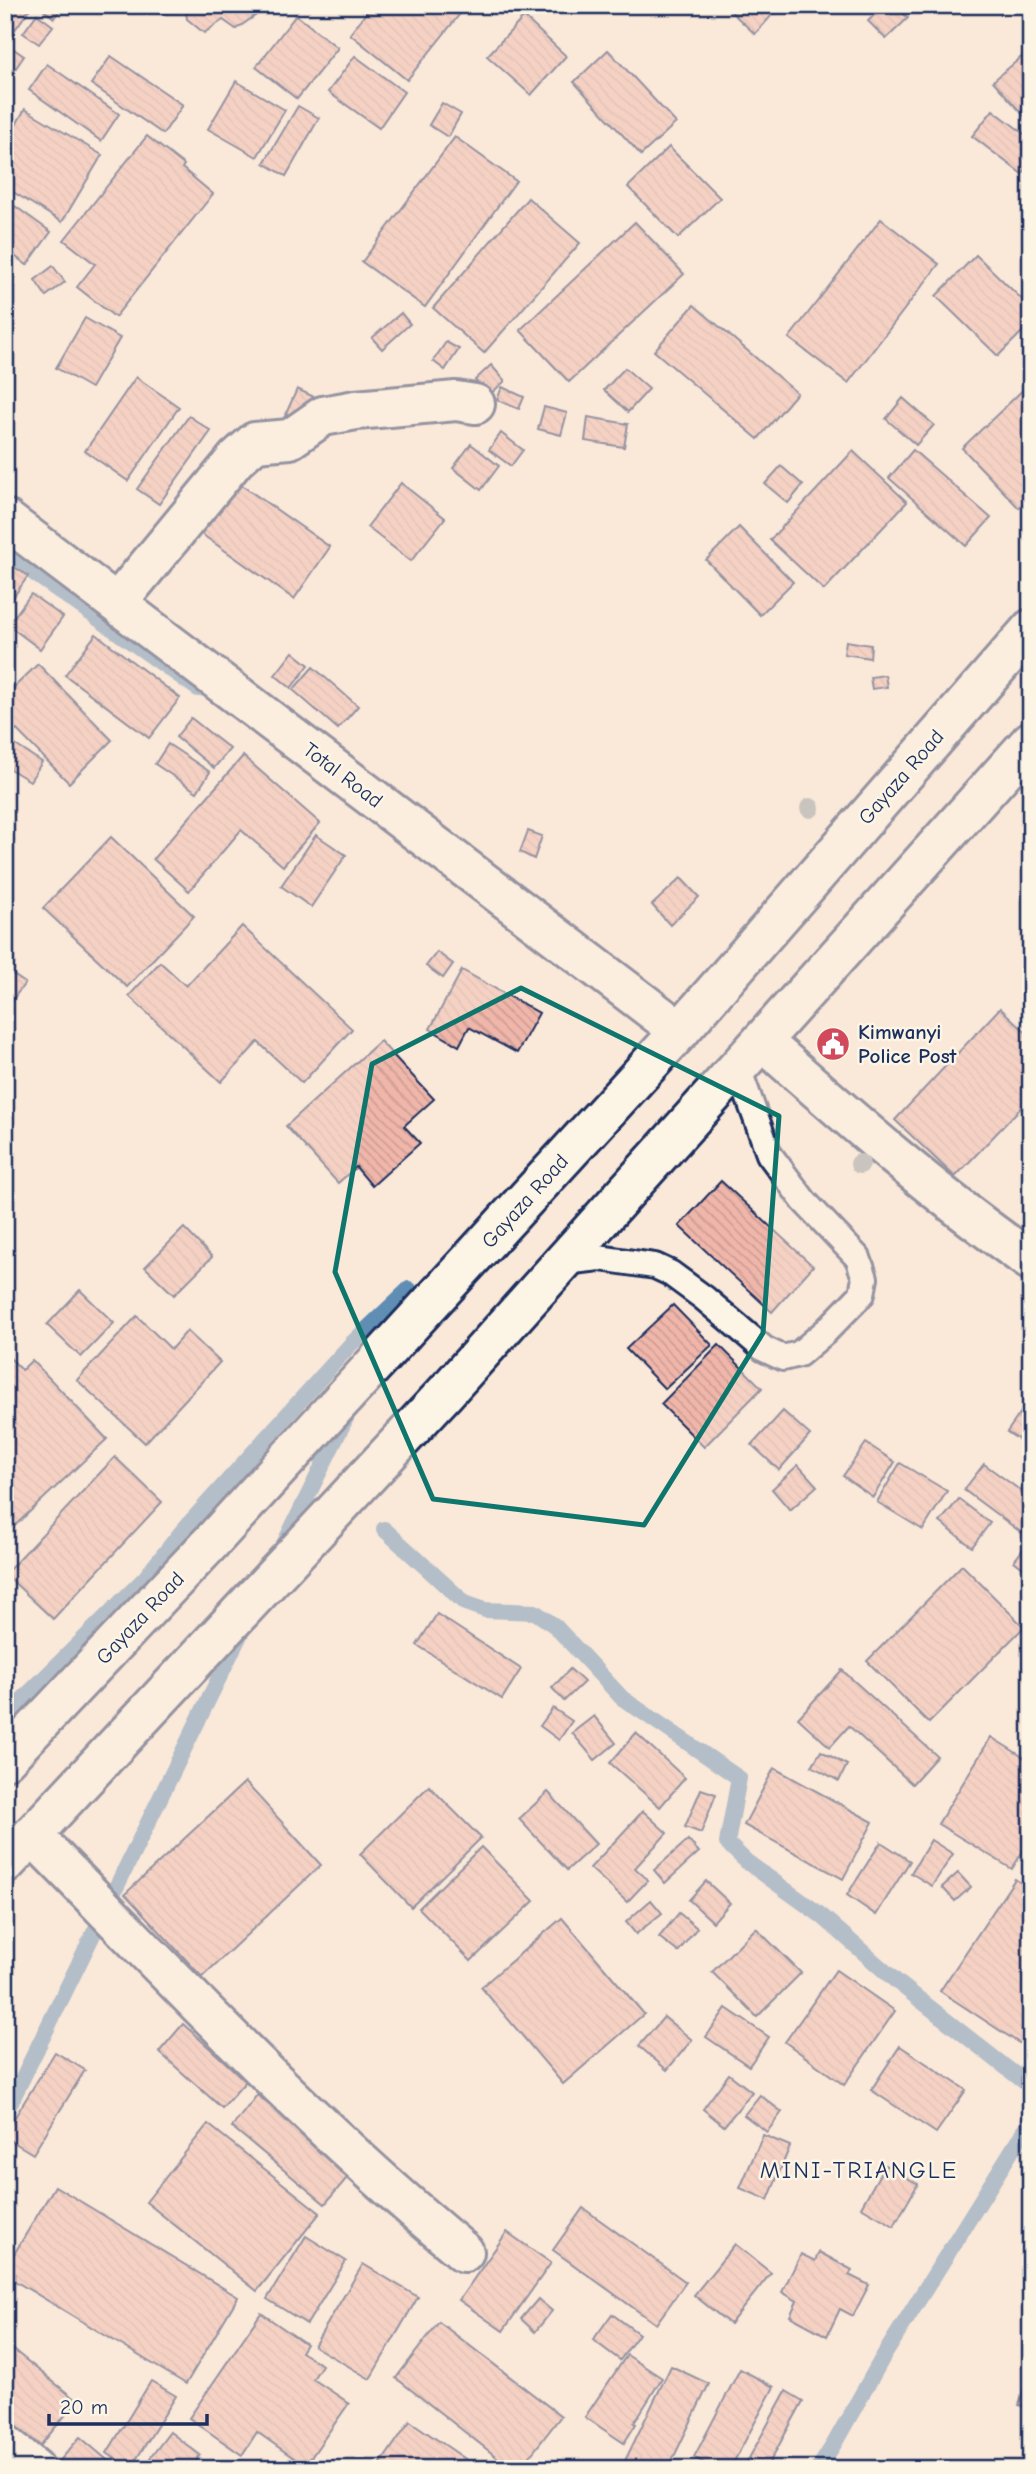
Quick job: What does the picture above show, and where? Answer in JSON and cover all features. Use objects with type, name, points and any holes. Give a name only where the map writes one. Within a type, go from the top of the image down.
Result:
[{"type":"main road","points":[[117,603],[236,459],[255,442],[290,439],[323,416],[334,414],[456,401],[475,404]]},
{"type":"main road","name":"Total Road","points":[[5,519],[680,1031]]},
{"type":"main road","name":"Gayaza Road","points":[[5,1760],[215,1538],[680,1031],[1031,629]]},
{"type":"main road","points":[[5,1864],[446,1392],[1031,741]]},
{"type":"main road","points":[[750,1054],[1031,1261]]},
{"type":"main road","points":[[32,1835],[262,2067],[400,2199],[464,2252]]},
{"type":"main road","points":[[5,2444],[35,2469]]},
{"type":"lane","points":[[564,1262],[600,1258],[656,1266],[704,1298],[764,1349],[783,1358],[799,1354],[862,1294],[865,1278],[858,1258],[804,1201],[769,1154],[750,1054]]},
{"type":"highlighted area","points":[[521,988],[779,1116],[763,1333],[644,1525],[433,1499],[335,1272],[372,1064]]},
{"type":"building","points":[[5,5],[31,7],[9,38],[5,35]]},
{"type":"building","points":[[37,5],[63,5],[54,18]]},
{"type":"building","points":[[156,5],[177,5],[178,12],[157,13]]},
{"type":"building","points":[[185,5],[271,5],[236,29],[223,20],[204,33],[187,19]]},
{"type":"building","points":[[372,5],[467,5],[407,80],[350,34]]},
{"type":"building","points":[[724,5],[781,5],[755,34]]},
{"type":"building","points":[[885,5],[895,5],[908,18],[886,39],[868,21]]},
{"type":"building","points":[[37,14],[53,26],[39,44],[23,33]]},
{"type":"building","points":[[296,15],[338,48],[297,99],[256,67]]},
{"type":"building","points":[[524,17],[566,56],[531,95],[487,56]]},
{"type":"building","points":[[5,43],[24,56],[5,84]]},
{"type":"building","points":[[1031,49],[1031,114],[1026,118],[993,81]]},
{"type":"building","points":[[608,50],[676,123],[641,155],[574,82]]},
{"type":"building","points":[[111,56],[183,105],[163,134],[91,84]]},
{"type":"building","points":[[355,56],[404,92],[379,128],[328,92]]},
{"type":"building","points":[[47,64],[119,114],[101,141],[29,90]]},
{"type":"building","points":[[236,81],[285,110],[257,157],[208,129]]},
{"type":"building","points":[[442,103],[461,114],[448,137],[429,125]]},
{"type":"building","points":[[298,106],[319,118],[286,176],[264,163]]},
{"type":"building","points":[[25,109],[102,155],[62,222],[5,187],[5,144]]},
{"type":"building","points":[[993,110],[1031,139],[1031,163],[1022,174],[972,136]]},
{"type":"building","points":[[147,136],[184,165],[182,168],[213,194],[115,317],[77,287],[95,264],[64,240]]},
{"type":"building","points":[[455,137],[516,181],[425,307],[362,262]]},
{"type":"building","points":[[669,147],[720,198],[678,238],[628,187]]},
{"type":"building","points":[[528,198],[580,243],[484,353],[433,308]]},
{"type":"building","points":[[5,199],[51,232],[27,265],[5,249]]},
{"type":"building","points":[[881,219],[939,264],[848,383],[789,338]]},
{"type":"building","points":[[635,222],[684,274],[569,382],[520,330]]},
{"type":"building","points":[[976,255],[1031,308],[1031,323],[998,356],[936,296]]},
{"type":"building","points":[[53,266],[65,282],[46,296],[35,280]]},
{"type":"building","points":[[694,305],[797,393],[758,439],[654,351]]},
{"type":"building","points":[[401,313],[410,324],[382,349],[372,338]]},
{"type":"building","points":[[85,318],[120,338],[91,388],[56,368]]},
{"type":"building","points":[[446,342],[459,349],[445,370],[433,361]]},
{"type":"building","points":[[491,365],[505,381],[488,396],[475,380]]},
{"type":"building","points":[[625,368],[649,389],[628,412],[604,390]]},
{"type":"building","points":[[136,377],[179,407],[128,481],[85,451]]},
{"type":"building","points":[[1031,382],[1031,497],[1019,508],[962,448]]},
{"type":"building","points":[[502,387],[524,397],[519,409],[497,400]]},
{"type":"building","points":[[297,389],[314,397],[301,424],[285,416]]},
{"type":"building","points":[[903,398],[934,425],[916,445],[886,419]]},
{"type":"building","points":[[544,407],[567,413],[561,435],[538,429]]},
{"type":"building","points":[[189,416],[211,431],[159,504],[137,489]]},
{"type":"building","points":[[588,417],[628,424],[624,447],[585,441]]},
{"type":"building","points":[[501,433],[523,450],[511,466],[489,450]]},
{"type":"building","points":[[471,444],[499,466],[481,490],[453,468]]},
{"type":"building","points":[[913,450],[991,518],[966,546],[889,478]]},
{"type":"building","points":[[853,451],[907,502],[824,590],[770,540]]},
{"type":"building","points":[[781,466],[803,485],[788,503],[765,484]]},
{"type":"building","points":[[237,482],[330,547],[294,599],[200,533]]},
{"type":"building","points":[[401,483],[445,518],[411,561],[367,527]]},
{"type":"building","points":[[739,527],[793,582],[760,615],[706,560]]},
{"type":"building","points":[[5,561],[28,576],[5,609]]},
{"type":"building","points":[[31,594],[63,617],[40,649],[8,625]]},
{"type":"building","points":[[96,634],[180,698],[149,738],[65,675]]},
{"type":"building","points":[[846,641],[871,645],[870,658],[844,654]]},
{"type":"building","points":[[293,652],[309,665],[291,688],[275,675]]},
{"type":"building","points":[[38,664],[112,740],[69,783],[5,718],[5,696]]},
{"type":"building","points":[[313,667],[358,706],[338,729],[293,690]]},
{"type":"building","points":[[885,675],[887,687],[872,689],[870,677]]},
{"type":"building","points":[[191,718],[230,749],[214,768],[176,737]]},
{"type":"building","points":[[9,741],[42,762],[30,781],[5,766],[5,747]]},
{"type":"building","points":[[168,744],[210,772],[197,792],[155,764]]},
{"type":"building","points":[[243,756],[320,823],[283,866],[241,830],[189,891],[153,859]]},
{"type":"building","points":[[528,831],[542,836],[534,859],[520,852]]},
{"type":"building","points":[[316,835],[346,855],[311,907],[281,886]]},
{"type":"building","points":[[111,837],[194,916],[127,987],[43,908]]},
{"type":"building","points":[[681,878],[699,897],[670,925],[652,905]]},
{"type":"building","points":[[242,926],[352,1029],[302,1083],[258,1042],[221,1082],[129,996],[160,962],[186,986]]},
{"type":"building","points":[[437,952],[453,964],[443,978],[426,966]]},
{"type":"building","points":[[5,969],[25,983],[5,1010]]},
{"type":"building","points":[[462,970],[539,1013],[517,1053],[469,1027],[459,1046],[430,1029]]},
{"type":"building","points":[[1000,1008],[1031,1037],[1031,1097],[955,1177],[895,1120]]},
{"type":"building","points":[[380,1041],[434,1099],[404,1126],[420,1143],[372,1186],[356,1167],[338,1183],[286,1126]]},
{"type":"building","points":[[721,1181],[813,1266],[772,1312],[679,1226]]},
{"type":"building","points":[[184,1228],[212,1257],[174,1295],[145,1267]]},
{"type":"building","points":[[80,1290],[114,1323],[81,1357],[47,1325]]},
{"type":"building","points":[[673,1305],[712,1345],[665,1389],[626,1349]]},
{"type":"building","points":[[137,1316],[171,1349],[187,1331],[220,1362],[145,1443],[77,1380]]},
{"type":"building","points":[[719,1345],[762,1388],[704,1447],[661,1404]]},
{"type":"building","points":[[5,1353],[22,1370],[32,1360],[107,1439],[5,1535]]},
{"type":"building","points":[[1031,1398],[1031,1448],[1007,1432]]},
{"type":"building","points":[[783,1411],[810,1435],[779,1470],[752,1445]]},
{"type":"building","points":[[866,1443],[895,1462],[873,1497],[843,1476]]},
{"type":"building","points":[[115,1457],[162,1502],[53,1619],[5,1574]]},
{"type":"building","points":[[900,1463],[947,1491],[923,1530],[877,1502]]},
{"type":"building","points":[[984,1464],[1031,1498],[1031,1520],[1022,1533],[964,1490]]},
{"type":"building","points":[[798,1465],[817,1486],[790,1510],[772,1489]]},
{"type":"building","points":[[959,1499],[990,1523],[972,1547],[940,1522]]},
{"type":"building","points":[[1031,1539],[1031,1574],[1014,1561]]},
{"type":"building","points":[[962,1565],[1024,1627],[929,1723],[867,1661]]},
{"type":"building","points":[[437,1614],[521,1669],[502,1699],[417,1645]]},
{"type":"building","points":[[570,1669],[584,1682],[564,1701],[552,1688]]},
{"type":"building","points":[[842,1670],[937,1756],[912,1784],[849,1726],[830,1747],[798,1718]]},
{"type":"building","points":[[553,1708],[572,1721],[559,1740],[540,1726]]},
{"type":"building","points":[[594,1716],[616,1743],[595,1760],[572,1733]]},
{"type":"building","points":[[636,1733],[685,1778],[660,1807],[610,1763]]},
{"type":"building","points":[[991,1737],[1031,1762],[1031,1838],[1012,1869],[938,1824]]},
{"type":"building","points":[[821,1751],[847,1765],[839,1781],[812,1766]]},
{"type":"building","points":[[774,1768],[873,1822],[843,1879],[744,1825]]},
{"type":"building","points":[[245,1782],[321,1865],[202,1977],[125,1894]]},
{"type":"building","points":[[429,1786],[481,1838],[411,1907],[360,1854]]},
{"type":"building","points":[[701,1789],[716,1794],[701,1833],[685,1827]]},
{"type":"building","points":[[548,1792],[596,1844],[567,1870],[519,1819]]},
{"type":"building","points":[[643,1811],[667,1833],[635,1868],[648,1880],[627,1902],[590,1868]]},
{"type":"building","points":[[688,1840],[699,1852],[665,1883],[654,1870]]},
{"type":"building","points":[[931,1840],[953,1854],[932,1886],[911,1873]]},
{"type":"building","points":[[881,1842],[910,1861],[876,1915],[847,1895]]},
{"type":"building","points":[[481,1847],[534,1901],[471,1961],[419,1908]]},
{"type":"building","points":[[958,1873],[971,1887],[955,1901],[942,1887]]},
{"type":"building","points":[[1015,1879],[1031,1890],[1031,2033],[1022,2045],[940,1991]]},
{"type":"building","points":[[706,1881],[730,1903],[713,1922],[689,1900]]},
{"type":"building","points":[[651,1900],[662,1913],[636,1934],[626,1922]]},
{"type":"building","points":[[679,1913],[697,1928],[678,1952],[659,1937]]},
{"type":"building","points":[[562,1918],[644,2014],[563,2084],[481,1987]]},
{"type":"building","points":[[756,1928],[801,1973],[757,2017],[712,1972]]},
{"type":"building","points":[[836,1970],[895,2011],[844,2085],[785,2042]]},
{"type":"building","points":[[726,2008],[769,2037],[749,2066],[706,2037]]},
{"type":"building","points":[[664,2017],[692,2040],[667,2070],[639,2046]]},
{"type":"building","points":[[183,2024],[246,2081],[222,2108],[159,2052]]},
{"type":"building","points":[[900,2046],[966,2090],[936,2133],[871,2090]]},
{"type":"building","points":[[55,2052],[85,2070],[33,2154],[5,2137],[5,2133]]},
{"type":"building","points":[[729,2074],[752,2092],[724,2126],[703,2109]]},
{"type":"building","points":[[257,2095],[352,2172],[325,2204],[232,2127]]},
{"type":"building","points":[[760,2095],[782,2112],[767,2132],[744,2115]]},
{"type":"building","points":[[208,2124],[320,2213],[257,2291],[146,2202]]},
{"type":"building","points":[[763,2135],[790,2146],[768,2200],[740,2188]]},
{"type":"building","points":[[885,2165],[918,2184],[894,2226],[861,2207]]},
{"type":"building","points":[[55,2186],[238,2297],[186,2384],[5,2275],[5,2269]]},
{"type":"building","points":[[583,2208],[686,2282],[656,2324],[553,2250]]},
{"type":"building","points":[[507,2232],[551,2263],[503,2331],[459,2300]]},
{"type":"building","points":[[306,2236],[346,2261],[307,2324],[267,2299]]},
{"type":"building","points":[[735,2244],[771,2273],[730,2324],[694,2295]]},
{"type":"building","points":[[819,2252],[852,2270],[849,2275],[869,2285],[853,2316],[840,2309],[827,2336],[790,2316],[797,2301],[782,2292],[801,2254],[815,2261]]},
{"type":"building","points":[[363,2264],[418,2297],[370,2379],[314,2346]]},
{"type":"building","points":[[538,2299],[552,2311],[535,2332],[521,2319]]},
{"type":"building","points":[[261,2313],[306,2344],[301,2352],[322,2365],[313,2379],[349,2403],[305,2466],[257,2432],[242,2455],[189,2418]]},
{"type":"building","points":[[612,2314],[639,2334],[620,2360],[593,2340]]},
{"type":"building","points":[[439,2322],[561,2416],[520,2469],[512,2469],[396,2378]]},
{"type":"building","points":[[5,2343],[77,2401],[36,2451],[5,2426]]},
{"type":"building","points":[[627,2355],[662,2378],[624,2443],[585,2417]]},
{"type":"building","points":[[671,2366],[709,2384],[668,2469],[621,2469]]},
{"type":"building","points":[[1031,2368],[1031,2409],[1019,2405]]},
{"type":"building","points":[[740,2369],[774,2387],[730,2469],[715,2469],[694,2457]]},
{"type":"building","points":[[151,2381],[176,2396],[130,2469],[107,2453]]},
{"type":"building","points":[[786,2391],[803,2401],[766,2469],[759,2469],[747,2462]]},
{"type":"building","points":[[410,2421],[480,2469],[377,2469]]},
{"type":"building","points":[[170,2432],[200,2455],[190,2469],[165,2469],[150,2458]]},
{"type":"building","points":[[80,2437],[118,2469],[65,2469],[58,2463]]},
{"type":"waterway","points":[[5,553],[198,689]]},
{"type":"waterway","points":[[5,1717],[145,1578],[183,1530],[351,1344],[409,1289],[391,1326]]},
{"type":"waterway","points":[[283,1546],[349,1412]]},
{"type":"waterway","points":[[384,1529],[465,1603],[485,1610],[535,1612],[555,1626],[622,1698],[739,1778],[727,1843],[747,1862],[822,1916],[896,1981],[1031,2087]]},
{"type":"waterway","points":[[5,2114],[243,1629]]},
{"type":"waterway","points":[[818,2469],[883,2357],[1031,2120]]},
{"type":"place","name":"Kimwanyi Police Post","points":[[833,1044]]},
{"type":"district","name":"MINI-TRIANGLE","points":[[859,2170]]}]
